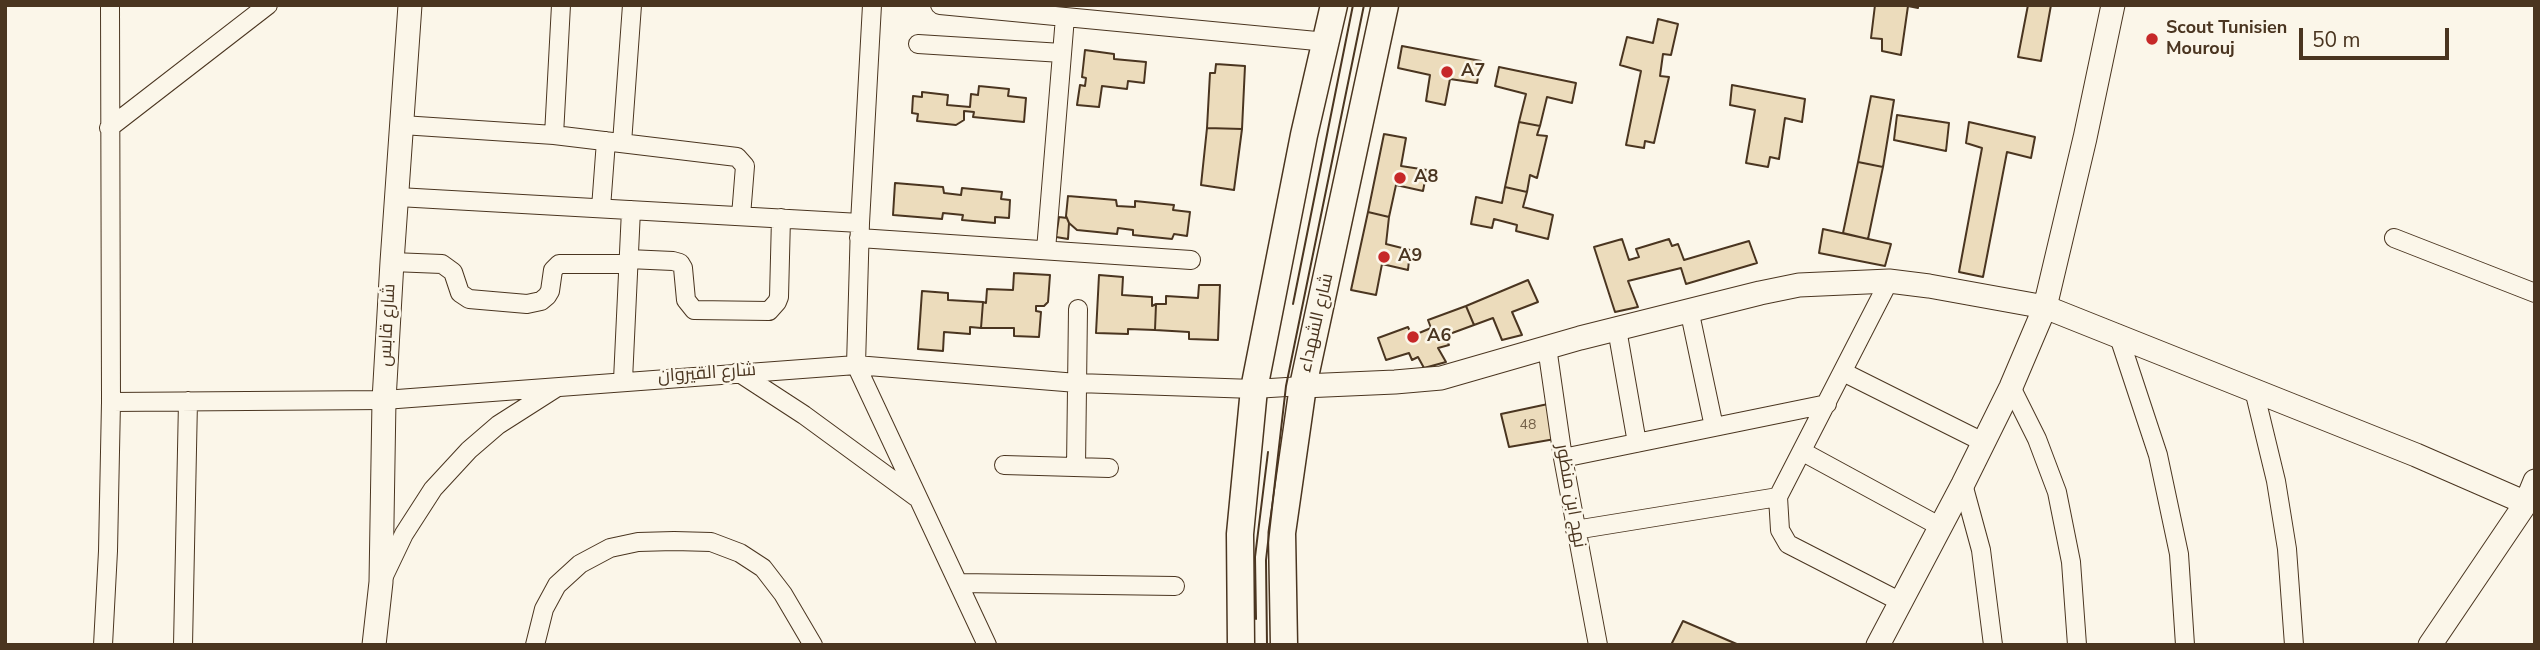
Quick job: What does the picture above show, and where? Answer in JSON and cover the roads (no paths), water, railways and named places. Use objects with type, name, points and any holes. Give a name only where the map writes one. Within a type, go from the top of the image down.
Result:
[{"type":"main road","points":[[1241,645],[1240,534],[1254,389],[1304,135],[1334,5]]},
{"type":"main road","name":"شارع الشهداء","points":[[1284,645],[1282,533],[1303,386],[1385,5]]},
{"type":"street","points":[[103,645],[111,402],[110,5]]},
{"type":"street","points":[[109,128],[268,5]]},
{"type":"street","name":"شارع قابس","points":[[374,645],[381,582],[384,400],[410,5]]},
{"type":"street","points":[[554,135],[561,5]]},
{"type":"street","points":[[601,208],[614,142],[632,5]]},
{"type":"street","points":[[872,5],[859,230],[856,365],[988,645]]},
{"type":"street","points":[[940,5],[1327,42]]},
{"type":"street","points":[[1878,645],[2011,387],[2045,307],[2113,5]]},
{"type":"street","points":[[1046,250],[1065,17]]},
{"type":"street","points":[[918,44],[1062,53]]},
{"type":"street","points":[[402,125],[554,135],[737,157],[745,166],[741,216]]},
{"type":"street","points":[[398,197],[782,218],[859,230],[1046,250],[1191,260]]},
{"type":"street","points":[[623,380],[631,210]]},
{"type":"street","points":[[392,262],[442,264],[453,272],[460,293],[469,299],[534,304],[547,296],[553,270],[559,264],[674,261],[683,268],[685,300],[694,310],[769,311],[779,297],[782,218]]},
{"type":"street","points":[[2393,238],[2535,293]]},
{"type":"street","points":[[1303,386],[1395,383],[1441,378],[1689,309],[1799,285],[1889,281],[1929,285],[2045,307],[2416,455],[2530,507]]},
{"type":"street","points":[[1889,281],[1778,497],[1780,530],[1788,544],[1901,602]]},
{"type":"street","points":[[1076,467],[1078,309]]},
{"type":"street","points":[[1689,309],[1714,427]]},
{"type":"street","points":[[1617,328],[1637,443]]},
{"type":"street","points":[[2118,334],[2161,468],[2179,554],[2185,645]]},
{"type":"street","name":"نهج ابن منظور","points":[[1547,347],[1575,530],[1598,645]]},
{"type":"street","name":"شارع القيروان","points":[[111,402],[384,400],[623,380],[856,365],[1077,383],[1254,389],[1303,386]]},
{"type":"street","points":[[738,372],[804,415],[919,499]]},
{"type":"street","points":[[1843,372],[1983,442]]},
{"type":"street","points":[[381,582],[404,534],[433,489],[469,450],[498,425],[529,403],[562,385]]},
{"type":"street","points":[[2011,387],[2037,439],[2057,492],[2071,562],[2077,645]]},
{"type":"street","points":[[2254,390],[2276,481],[2291,585],[2294,645]]},
{"type":"street","points":[[183,645],[188,401]]},
{"type":"street","points":[[1563,458],[1827,404]]},
{"type":"street","points":[[1803,452],[1941,527]]},
{"type":"street","points":[[1004,465],[1109,468]]},
{"type":"street","points":[[2430,645],[2530,507],[2535,481]]},
{"type":"street","points":[[1963,484],[1981,550],[1991,641]]},
{"type":"street","points":[[1575,530],[1778,497]]},
{"type":"street","points":[[535,645],[544,609],[557,586],[580,564],[610,548],[638,542],[674,541],[711,542],[740,553],[763,568],[783,594],[813,645]]},
{"type":"street","points":[[959,583],[1175,586]]},
{"type":"tram line","points":[[1293,304],[1353,5]]},
{"type":"tram line","points":[[1267,645],[1266,560],[1286,386],[1364,5]]},
{"type":"tram line","points":[[1256,619],[1255,557],[1268,452]]},
{"type":"place","name":"Scout Tunisien Mourouj","points":[[2152,39]]},
{"type":"place","name":"A7","points":[[1447,72]]},
{"type":"place","name":"A8","points":[[1400,178]]},
{"type":"place","name":"A9","points":[[1384,257]]},
{"type":"place","name":"A6","points":[[1413,337]]}]
